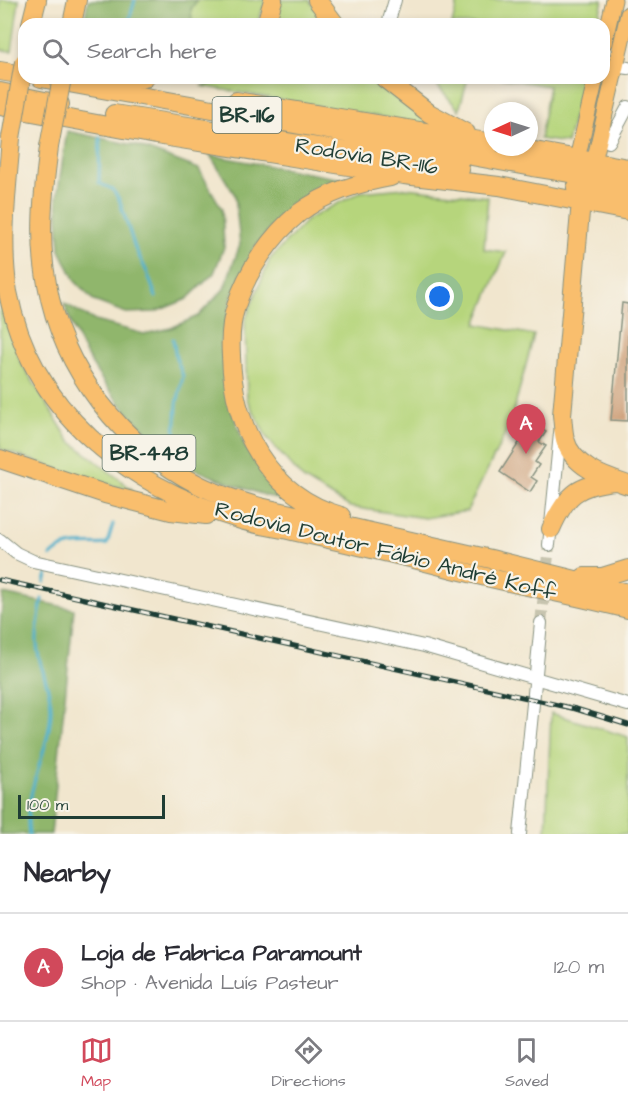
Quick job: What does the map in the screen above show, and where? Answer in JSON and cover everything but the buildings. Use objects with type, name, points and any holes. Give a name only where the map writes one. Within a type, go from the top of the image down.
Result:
[{"type":"highway","points":[[32,18],[34,0]]},
{"type":"highway","points":[[73,18],[77,0]]},
{"type":"highway","points":[[268,18],[273,0]]},
{"type":"highway","points":[[317,0],[330,18]]},
{"type":"highway","points":[[0,61],[18,63]]},
{"type":"highway","points":[[0,71],[18,74]]},
{"type":"highway","name":"Rodovia Doutor Fábio André Koff","points":[[20,84],[11,138],[4,229],[7,291],[25,347],[39,374],[68,417],[111,456],[154,485],[239,520],[628,609]]},
{"type":"highway","name":"Rodovia Doutor Fábio André Koff","points":[[61,84],[49,147],[42,210],[46,283],[51,305],[60,333],[87,384],[107,411],[153,456],[200,485],[229,498],[260,507],[628,593]]},
{"type":"highway","name":"Rodovia BR-116","points":[[74,84],[628,182]]},
{"type":"highway","name":"Rodovia BR-116","points":[[135,84],[484,142]]},
{"type":"highway","points":[[392,84],[429,113],[484,141]]},
{"type":"highway","name":"Rodovia BR-116","points":[[0,92],[119,116],[628,197]]},
{"type":"highway","points":[[0,106],[156,135],[404,175],[499,186],[628,211]]},
{"type":"highway","points":[[538,152],[628,168]]},
{"type":"highway","points":[[0,190],[9,161]]},
{"type":"highway","points":[[383,534],[372,524],[334,514],[306,501],[266,464],[251,443],[238,409],[231,376],[230,344],[235,307],[247,280],[263,253],[298,214],[338,190],[364,182],[404,175]]},
{"type":"highway","points":[[581,201],[562,415],[565,438],[575,458],[586,467],[621,483]]},
{"type":"highway","name":"BR-448","points":[[0,459],[116,497],[171,511],[239,520]]},
{"type":"highway","points":[[550,537],[559,509],[571,495],[587,485],[621,483]]},
{"type":"highway","points":[[571,578],[602,577],[628,569]]},
{"type":"main road","points":[[610,18],[614,0]]},
{"type":"main road","points":[[585,161],[616,66],[628,14]]},
{"type":"main road","points":[[585,161],[595,84]]},
{"type":"street","points":[[390,18],[395,0]]},
{"type":"street","points":[[609,142],[628,107]]},
{"type":"street","points":[[550,537],[562,415]]},
{"type":"street","points":[[0,540],[16,553],[33,561],[424,646],[628,705]]},
{"type":"street","points":[[520,834],[541,623]]},
{"type":"green space","points":[[0,0],[19,0],[12,51],[0,50]]},
{"type":"green space","points":[[88,0],[197,0],[191,9],[192,18],[85,18]]},
{"type":"green space","points":[[197,0],[266,0],[259,18],[192,18],[191,9]]},
{"type":"green space","points":[[281,0],[309,0],[322,18],[277,18]]},
{"type":"green space","points":[[458,0],[603,0],[598,18],[454,18]]},
{"type":"green space","points":[[209,84],[379,84],[434,126],[202,86]]},
{"type":"green space","points":[[466,84],[459,110],[437,85]]},
{"type":"green space","points":[[537,84],[582,84],[567,143],[540,139],[549,86]]},
{"type":"green space","points":[[67,131],[138,146],[199,169],[222,209],[224,247],[214,273],[187,299],[155,312],[126,313],[94,301],[75,281],[60,250],[57,198]]},
{"type":"green space","points":[[210,155],[347,180],[283,213],[255,247],[233,293],[221,342],[229,401],[245,447],[285,495],[301,505],[261,494],[199,471],[170,452],[150,435],[131,416],[98,374],[73,328],[64,303],[95,321],[144,334],[171,328],[198,316],[224,289],[240,245],[235,195]]},
{"type":"green space","points":[[405,188],[488,197],[484,249],[506,252],[476,324],[534,335],[510,424],[467,511],[425,518],[350,507],[303,479],[267,438],[247,399],[245,321],[270,259],[308,219],[360,192]]},
{"type":"green space","points":[[0,292],[20,361],[69,440],[133,490],[92,481],[0,449]]},
{"type":"green space","points":[[3,594],[74,609],[51,834],[0,834],[0,629]]},
{"type":"green space","points":[[551,713],[628,737],[628,834],[546,834]]},
{"type":"waterway","points":[[130,18],[135,0]]},
{"type":"waterway","points":[[100,137],[99,183],[112,189],[119,199],[135,248],[156,297]]},
{"type":"waterway","points":[[173,339],[176,358],[183,376],[177,404],[175,435]]},
{"type":"waterway","points":[[51,556],[70,546],[107,544],[113,524]]},
{"type":"waterway","points":[[45,582],[48,571]]},
{"type":"waterway","points":[[29,834],[29,802],[47,740],[51,708],[37,644],[42,599]]},
{"type":"tunnel","points":[[541,623],[549,545]]},
{"type":"railway","points":[[0,580],[576,709],[628,725]]},
{"type":"place","name":"Loja de Fabrica Paramount","points":[[526,454]]}]
